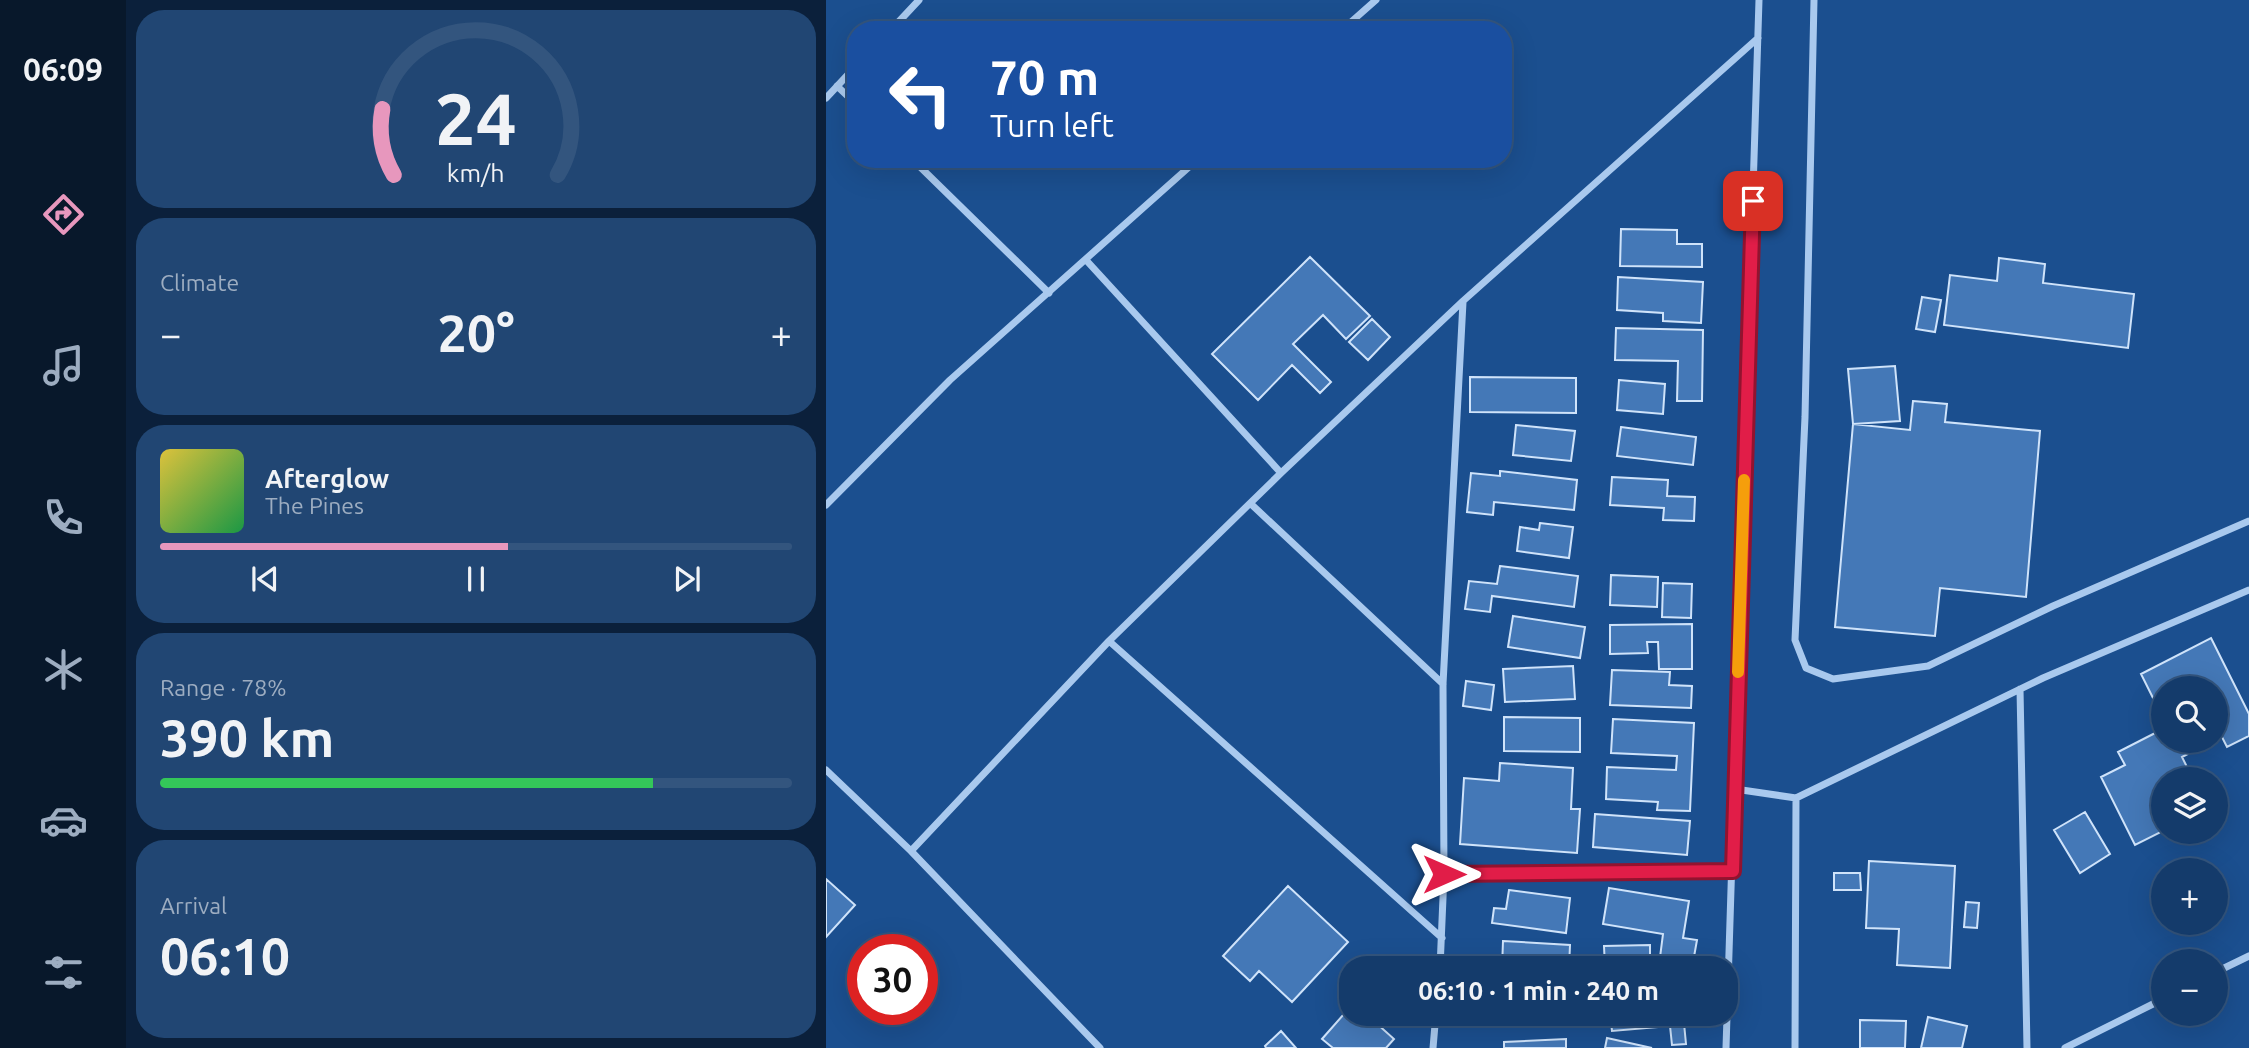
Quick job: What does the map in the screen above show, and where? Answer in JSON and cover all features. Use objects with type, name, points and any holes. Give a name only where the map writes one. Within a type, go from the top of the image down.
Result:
[{"type":"street","points":[[899,21],[919,0]]},
{"type":"street","points":[[1352,21],[1376,0]]},
{"type":"street","points":[[1726,1048],[1759,0]]},
{"type":"street","points":[[1814,0],[1805,417],[1795,640],[1806,668],[1833,679],[1928,666],[2053,606],[2249,521]]},
{"type":"street","points":[[911,851],[1109,641],[1281,474],[1463,301],[1758,37]]},
{"type":"street","points":[[826,97],[847,75]]},
{"type":"street","points":[[837,86],[847,95]]},
{"type":"street","points":[[921,168],[1049,293]]},
{"type":"street","points":[[826,505],[950,380],[1188,168]]},
{"type":"street","points":[[1086,260],[1281,474]]},
{"type":"street","points":[[1441,956],[1444,874],[1443,684],[1463,301]]},
{"type":"street","points":[[1251,504],[1443,684]]},
{"type":"street","points":[[1735,789],[1796,798],[2020,689],[2249,590]]},
{"type":"street","points":[[1109,641],[1442,938]]},
{"type":"street","points":[[2020,689],[2027,1048]]},
{"type":"street","points":[[826,770],[911,851],[1100,1048]]},
{"type":"street","points":[[1795,1048],[1796,798]]},
{"type":"street","points":[[1444,874],[1733,871]]},
{"type":"street","points":[[2228,966],[2249,956]]},
{"type":"street","points":[[2065,1048],[2151,1005]]},
{"type":"street","points":[[1433,1048],[1435,1026]]},
{"type":"building","points":[[1621,229],[1677,230],[1677,244],[1702,244],[1702,267],[1620,266]]},
{"type":"building","points":[[1310,257],[1370,316],[1346,339],[1323,315],[1293,344],[1331,382],[1320,393],[1292,365],[1258,400],[1212,354]]},
{"type":"building","points":[[1999,258],[2045,264],[2043,283],[2134,294],[2128,348],[1944,325],[1950,275],[1997,281]]},
{"type":"building","points":[[1618,277],[1703,282],[1701,323],[1663,321],[1663,313],[1617,310]]},
{"type":"building","points":[[1922,297],[1941,300],[1935,332],[1916,329]]},
{"type":"building","points":[[1372,319],[1390,337],[1368,360],[1349,342]]},
{"type":"building","points":[[1616,328],[1703,330],[1702,401],[1677,401],[1678,361],[1615,360]]},
{"type":"building","points":[[1895,366],[1900,421],[1853,424],[1848,369]]},
{"type":"building","points":[[1470,377],[1576,378],[1576,413],[1470,412]]},
{"type":"building","points":[[1619,380],[1665,384],[1663,414],[1617,410]]},
{"type":"building","points":[[1913,401],[1947,404],[1945,422],[2040,431],[2026,597],[1940,588],[1935,636],[1835,627],[1853,424],[1910,430]]},
{"type":"building","points":[[1516,425],[1575,431],[1571,461],[1513,455]]},
{"type":"building","points":[[1621,427],[1696,437],[1693,465],[1617,456]]},
{"type":"building","points":[[1500,471],[1577,480],[1574,510],[1494,502],[1493,515],[1467,512],[1471,473],[1500,476]]},
{"type":"building","points":[[1612,477],[1668,480],[1667,496],[1695,497],[1694,521],[1663,520],[1664,508],[1610,505]]},
{"type":"building","points":[[1540,523],[1573,527],[1569,558],[1517,551],[1520,527],[1539,530]]},
{"type":"building","points":[[1500,566],[1578,576],[1574,607],[1492,596],[1490,612],[1465,609],[1469,581],[1497,584]]},
{"type":"building","points":[[1611,575],[1658,577],[1657,607],[1610,605]]},
{"type":"building","points":[[1663,583],[1692,584],[1691,618],[1662,617]]},
{"type":"building","points":[[1513,616],[1585,627],[1580,658],[1508,647]]},
{"type":"building","points":[[1692,624],[1692,669],[1659,669],[1658,642],[1647,642],[1648,653],[1610,654],[1610,625]]},
{"type":"building","points":[[2211,638],[2249,714],[2249,736],[2228,746],[2228,676],[2151,676],[2151,694],[2141,674]]},
{"type":"building","points":[[1573,666],[1575,699],[1505,702],[1503,669]]},
{"type":"building","points":[[1612,670],[1670,672],[1669,685],[1692,686],[1691,708],[1610,705]]},
{"type":"building","points":[[1466,681],[1494,685],[1491,710],[1463,706]]},
{"type":"building","points":[[1504,717],[1580,718],[1580,752],[1504,751]]},
{"type":"building","points":[[1613,719],[1694,723],[1690,811],[1657,810],[1658,802],[1606,799],[1607,767],[1676,770],[1677,756],[1611,753]]},
{"type":"building","points":[[2151,735],[2151,753],[2190,753],[2182,757],[2187,767],[2151,767],[2151,837],[2135,845],[2101,777],[2125,765],[2118,752]]},
{"type":"building","points":[[1500,763],[1573,768],[1571,809],[1580,809],[1577,853],[1460,844],[1464,778],[1499,781]]},
{"type":"building","points":[[2085,812],[2110,854],[2080,873],[2054,830]]},
{"type":"building","points":[[1595,814],[1690,821],[1687,855],[1593,847]]},
{"type":"building","points":[[1869,861],[1955,866],[1950,968],[1897,965],[1899,929],[1866,928]]},
{"type":"building","points":[[1834,873],[1860,873],[1861,890],[1834,890]]},
{"type":"building","points":[[826,879],[855,905],[826,937]]},
{"type":"building","points":[[1288,886],[1348,942],[1292,1002],[1259,971],[1250,981],[1223,956]]},
{"type":"building","points":[[1609,888],[1689,901],[1683,938],[1697,940],[1694,956],[1660,956],[1663,934],[1603,924]]},
{"type":"building","points":[[1509,890],[1570,898],[1566,933],[1492,923],[1494,908],[1506,909]]},
{"type":"building","points":[[1966,902],[1979,903],[1977,928],[1964,927]]},
{"type":"building","points":[[1503,941],[1570,945],[1570,956],[1502,956]]},
{"type":"building","points":[[1650,945],[1650,956],[1604,956],[1604,946]]},
{"type":"building","points":[[1928,1017],[1967,1026],[1962,1048],[1921,1048]]},
{"type":"building","points":[[1339,1020],[1339,1026],[1380,1026],[1394,1039],[1386,1048],[1333,1048],[1322,1039]]},
{"type":"building","points":[[1860,1020],[1906,1021],[1905,1048],[1860,1048]]},
{"type":"building","points":[[1611,1026],[1670,1026],[1612,1031]]},
{"type":"building","points":[[1670,1026],[1684,1026],[1686,1044],[1672,1045]]},
{"type":"building","points":[[1281,1031],[1296,1048],[1266,1048],[1265,1046]]},
{"type":"building","points":[[1607,1038],[1652,1048],[1605,1048]]},
{"type":"building","points":[[1566,1039],[1566,1048],[1504,1048],[1504,1042]]},
{"type":"slow traffic","points":[[1738,672],[1744,480]]},
{"type":"route","points":[[1444,874],[1733,871],[1753,201]]}]
